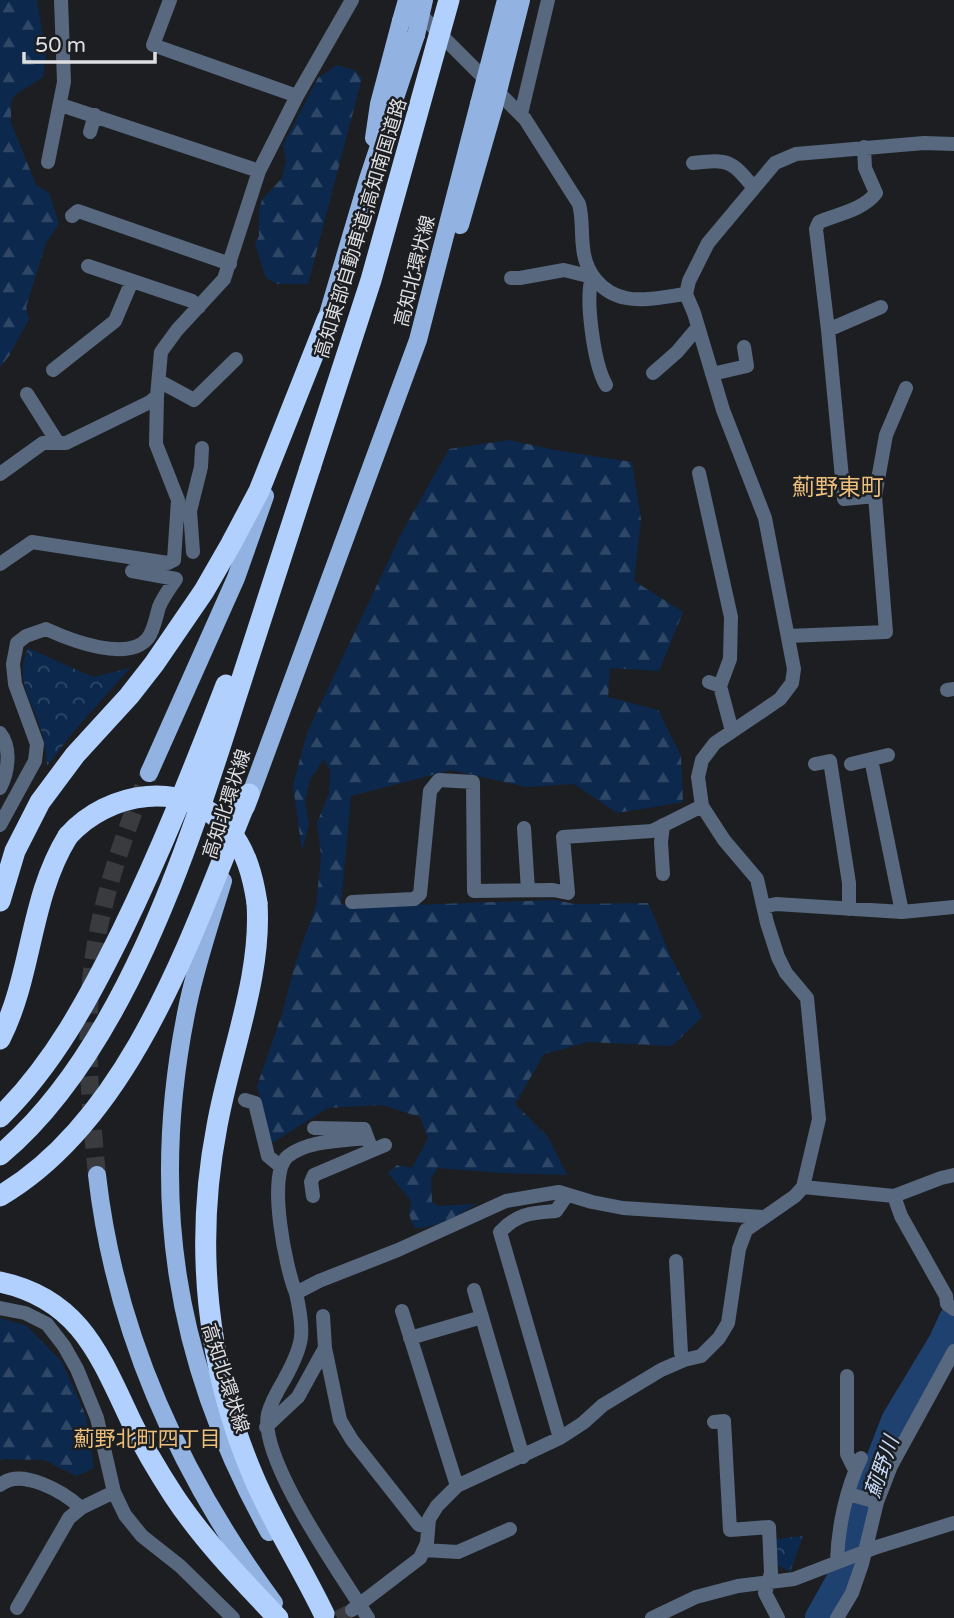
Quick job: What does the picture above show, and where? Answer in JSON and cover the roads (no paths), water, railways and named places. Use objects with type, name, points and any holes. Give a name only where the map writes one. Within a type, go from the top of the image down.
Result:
[{"type":"highway","name":"高知東部自動車道;高知南国道路","points":[[310,468],[370,280],[449,0]]},
{"type":"highway","points":[[0,901],[15,851],[40,802],[75,755],[129,696],[153,664],[204,591],[231,544],[259,491],[327,320]]},
{"type":"highway","points":[[0,1118],[44,1068],[70,1028],[101,973],[146,881],[190,779],[310,468]]},
{"type":"highway","points":[[0,1155],[26,1133],[69,1081],[110,1015],[155,924],[206,791],[310,468]]},
{"type":"highway","points":[[0,1196],[63,1146],[111,1087],[135,1050],[172,980],[249,794]]},
{"type":"highway","points":[[0,1039],[21,981],[39,900],[48,873],[68,836],[80,822],[120,801],[146,796],[181,799],[207,811],[228,827],[248,863],[254,882],[258,925],[253,973],[224,1087],[206,1202],[206,1269],[216,1398],[254,1479],[326,1616]]},
{"type":"highway","points":[[0,1282],[20,1286],[40,1295],[60,1308],[77,1324],[93,1344],[143,1444],[193,1524],[278,1618]]},
{"type":"main road","points":[[368,179],[379,104],[406,0]]},
{"type":"main road","points":[[149,773],[236,578],[327,320],[424,0]]},
{"type":"main road","name":"高知北環状線","points":[[216,1398],[192,1349],[175,1258],[170,1196],[171,1128],[178,1059],[188,1001],[249,794],[418,340],[487,105],[506,0]]},
{"type":"main road","points":[[487,105],[521,0]]},
{"type":"main road","points":[[97,1175],[108,1249],[130,1330],[163,1415],[209,1506],[233,1546],[286,1618]]},
{"type":"street","points":[[48,162],[64,82],[61,0]]},
{"type":"street","points":[[170,0],[153,45],[297,96]]},
{"type":"street","points":[[193,552],[184,510],[156,444],[161,352],[177,330],[224,279],[259,171],[297,96],[352,0]]},
{"type":"street","points":[[406,0],[521,114],[579,204],[583,247],[592,277],[589,302],[599,372],[606,385]]},
{"type":"street","points":[[521,114],[548,0]]},
{"type":"street","points":[[61,104],[259,171]]},
{"type":"street","points":[[90,132],[95,115]]},
{"type":"street","points":[[356,1607],[410,1568],[424,1550],[429,1519],[437,1506],[457,1486],[560,1438],[583,1423],[603,1405],[661,1370],[701,1356],[719,1338],[728,1323],[739,1249],[746,1230],[795,1196],[803,1187],[820,1119],[807,998],[786,973],[778,957],[757,879],[724,840],[702,806],[698,778],[702,760],[715,743],[779,699],[792,683],[794,669],[765,518],[723,410],[686,294],[688,281],[708,243],[775,163],[796,153],[924,143],[954,144]]},
{"type":"street","points":[[864,147],[865,168],[876,193],[860,207],[819,222],[816,229],[844,499],[875,496]]},
{"type":"street","points":[[693,163],[722,160],[737,167],[754,188]]},
{"type":"street","points":[[72,216],[78,211],[230,264]]},
{"type":"street","points":[[88,266],[192,301],[199,307]]},
{"type":"street","points":[[511,278],[564,270],[592,277],[602,286],[625,298],[686,294]]},
{"type":"street","points":[[53,370],[115,321],[132,281]]},
{"type":"street","points":[[828,330],[881,307]]},
{"type":"street","points":[[653,373],[677,352],[698,327]]},
{"type":"street","points":[[712,374],[747,366],[744,347]]},
{"type":"street","points":[[158,389],[194,400],[236,359]]},
{"type":"street","points":[[788,636],[886,632],[875,496],[886,435],[906,388]]},
{"type":"street","points":[[0,474],[43,443],[66,443],[150,402],[158,389]]},
{"type":"street","points":[[27,394],[58,443]]},
{"type":"street","points":[[0,564],[32,542],[168,563],[174,560],[184,510],[201,467],[202,448]]},
{"type":"street","points":[[699,473],[731,617],[730,659],[715,684],[732,731]]},
{"type":"street","points":[[0,825],[35,761],[37,744],[15,684],[13,664],[17,643],[26,636],[46,629],[91,646],[128,648],[142,643],[150,636],[160,605],[176,579],[132,571]]},
{"type":"street","points":[[0,733],[8,755],[4,781],[0,788]]},
{"type":"street","points":[[851,764],[888,755]]},
{"type":"street","points":[[871,759],[902,912]]},
{"type":"street","points":[[815,764],[830,761],[849,883],[849,909]]},
{"type":"street","points":[[352,902],[414,899],[420,894],[430,791],[439,780],[473,782],[474,891],[554,890],[568,893],[564,838],[652,831],[702,806]]},
{"type":"street","points":[[663,825],[663,874]]},
{"type":"street","points":[[524,828],[528,890]]},
{"type":"street","points":[[764,907],[776,904],[902,912],[954,907]]},
{"type":"street","points":[[245,1100],[255,1103],[268,1156],[281,1167]]},
{"type":"street","points":[[314,1128],[364,1129],[375,1144]]},
{"type":"street","points":[[368,1618],[356,1607],[288,1487],[266,1427],[268,1412],[297,1355],[302,1338],[301,1318],[289,1275],[281,1224],[278,1178],[281,1167],[286,1156],[311,1145],[375,1144]]},
{"type":"street","points":[[313,1196],[314,1175],[375,1144]]},
{"type":"street","points":[[803,1187],[894,1196],[954,1175]]},
{"type":"street","points":[[296,1293],[506,1201],[559,1192],[624,1208],[763,1217]]},
{"type":"street","points":[[560,1438],[500,1232],[511,1220],[528,1213],[556,1211],[567,1195]]},
{"type":"street","points":[[894,1196],[901,1216],[951,1307]]},
{"type":"street","points":[[676,1261],[681,1353],[684,1360]]},
{"type":"street","points":[[474,1290],[523,1457]]},
{"type":"street","points":[[0,1308],[25,1313],[47,1324],[64,1346],[77,1368],[97,1418],[114,1492],[125,1516],[142,1536],[180,1566],[233,1618]]},
{"type":"street","points":[[402,1311],[457,1486]]},
{"type":"street","points":[[323,1316],[324,1348],[340,1420],[419,1525],[428,1527]]},
{"type":"street","points":[[411,1338],[482,1317]]},
{"type":"street","points":[[266,1427],[298,1397],[324,1348]]},
{"type":"street","points":[[837,1618],[852,1593],[867,1550],[877,1502],[909,1430],[954,1351]]},
{"type":"street","points":[[836,1561],[841,1519],[858,1464],[847,1454],[847,1376]]},
{"type":"street","points":[[714,1422],[724,1421],[730,1530],[769,1527],[771,1573],[765,1593],[779,1618]]},
{"type":"street","points":[[0,1485],[18,1476],[65,1494],[81,1507]]},
{"type":"street","points":[[17,1608],[69,1518],[81,1507],[114,1492]]},
{"type":"street","points":[[848,1494],[877,1502]]},
{"type":"street","points":[[652,1618],[696,1597],[738,1586],[794,1579],[867,1550],[954,1523]]},
{"type":"street","points":[[424,1550],[458,1552],[510,1529]]},
{"type":"waterway","name":"薊野川","points":[[821,1618],[844,1577],[872,1486],[897,1421],[944,1343],[954,1321]]},
{"type":"tunnel","points":[[97,1175],[88,1042],[93,962],[102,913],[115,866],[149,773]]},
{"type":"tunnel","points":[[337,1618],[352,1610]]},
{"type":"district","name":"薊野東町","points":[[838,487]]},
{"type":"district","name":"薊野北町四丁目","points":[[147,1439]]}]
